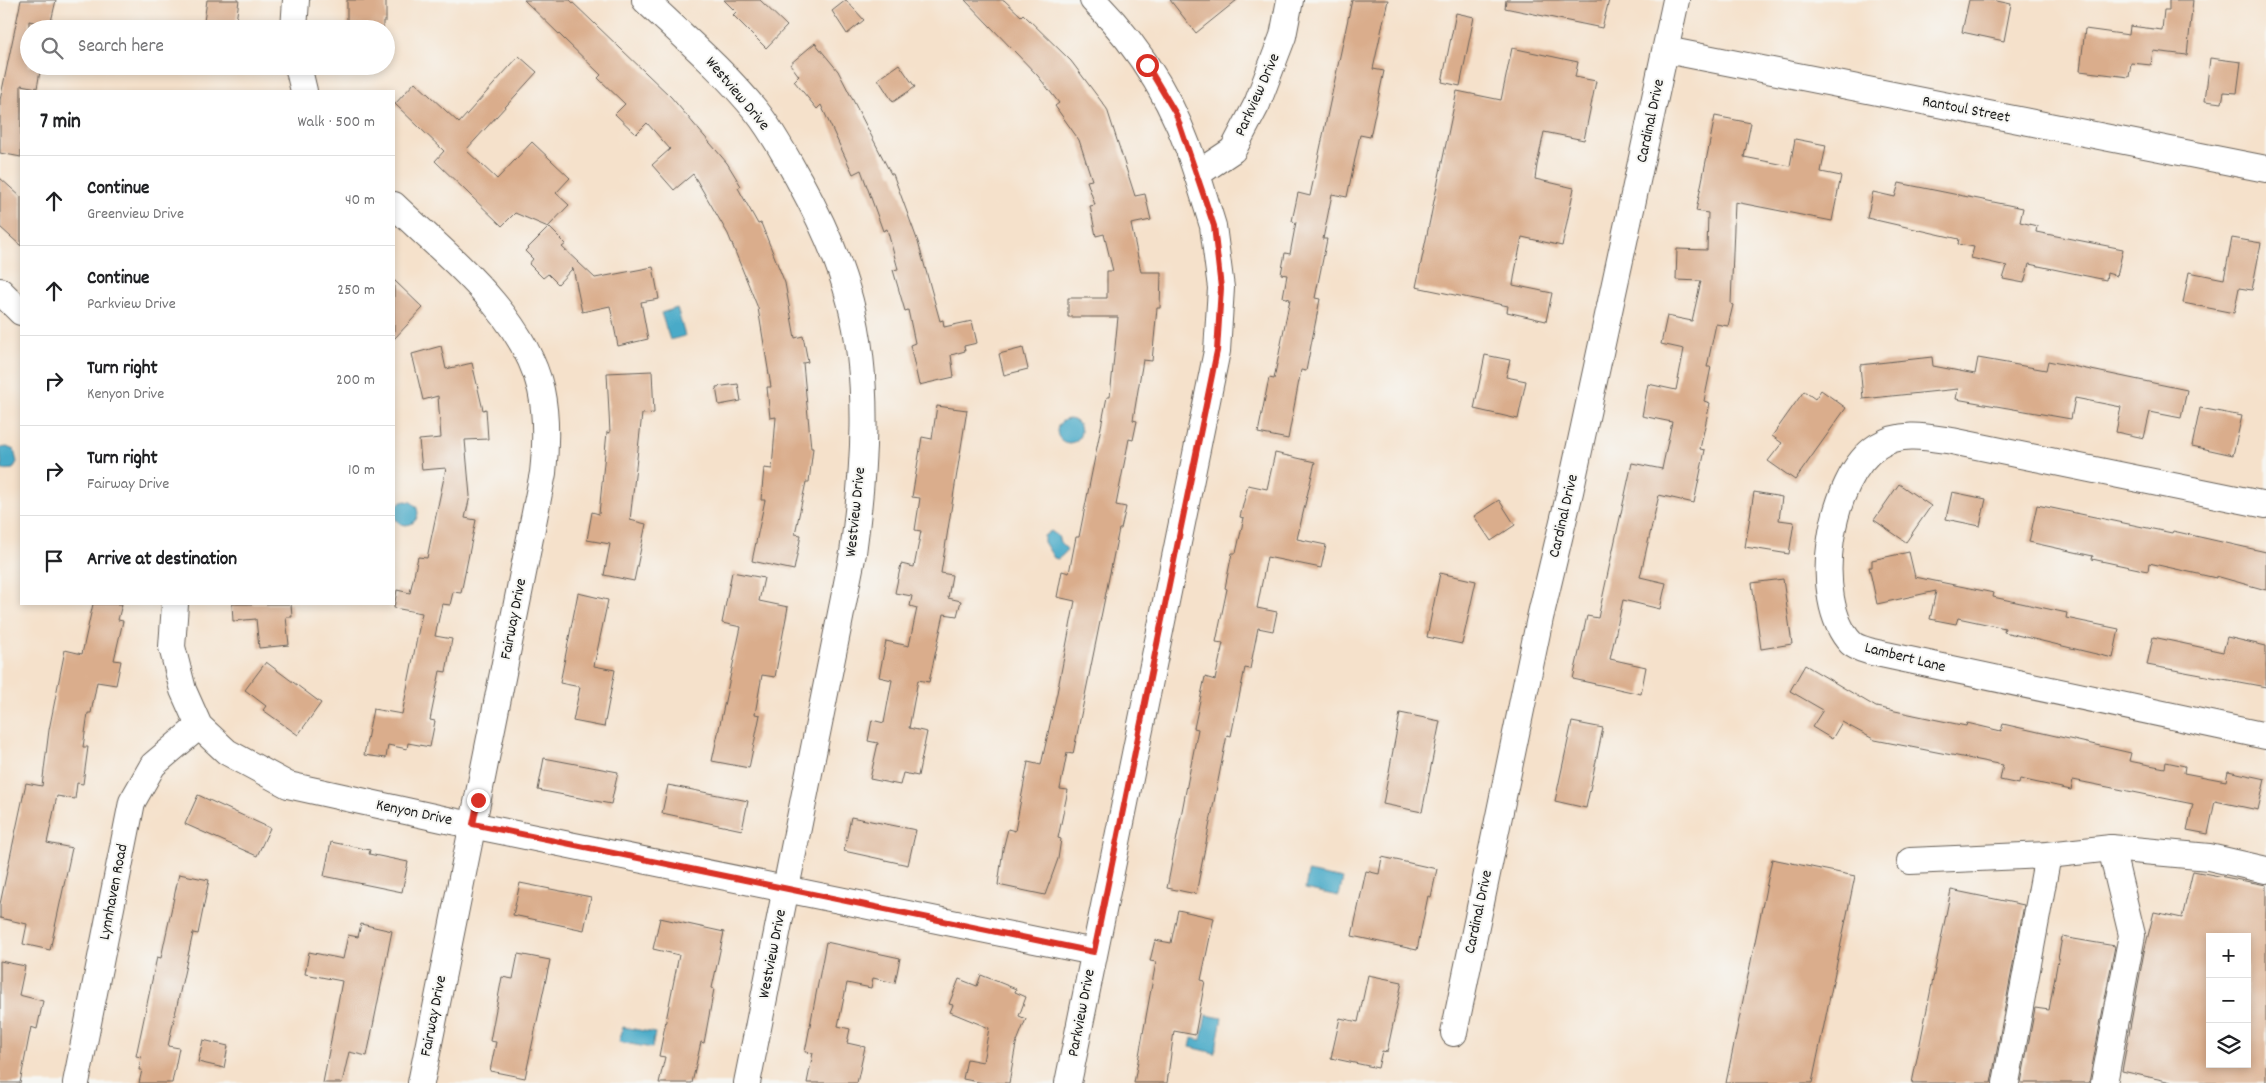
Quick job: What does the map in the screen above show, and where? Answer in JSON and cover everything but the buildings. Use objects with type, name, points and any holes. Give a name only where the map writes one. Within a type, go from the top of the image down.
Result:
[{"type":"street","points":[[295,20],[296,0]]},
{"type":"street","name":"Westview Drive","points":[[645,0],[720,70],[758,114],[818,214],[850,301],[862,377],[863,420],[859,504],[853,553],[747,1083]]},
{"type":"street","points":[[1093,0],[1147,65],[1176,114],[1197,174]]},
{"type":"street","name":"Parkview Drive","points":[[1068,1083],[1217,351],[1220,279],[1214,226],[1197,174],[1233,150],[1257,104],[1283,36],[1290,0]]},
{"type":"street","name":"Cardinal Drive","points":[[1454,1033],[1540,618],[1574,472],[1676,0]]},
{"type":"street","name":"Rantoul Street","points":[[1666,50],[2266,169]]},
{"type":"street","points":[[300,75],[304,90]]},
{"type":"street","name":"Fairway Drive","points":[[395,205],[483,291],[507,321],[528,353],[540,388],[545,413],[546,442],[543,473],[421,1083]]},
{"type":"street","points":[[0,291],[20,311]]},
{"type":"street","name":"Lambert Lane","points":[[2266,506],[1952,441],[1909,435],[1878,446],[1864,458],[1851,476],[1839,507],[1831,542],[1828,576],[1834,610],[1841,629],[1853,644],[1872,652],[2266,736]]},
{"type":"street","name":"Kenyon Drive","points":[[174,605],[172,647],[183,690],[199,726],[227,752],[288,785],[1094,952]]},
{"type":"street","name":"Lynnhaven Road","points":[[76,1083],[132,802],[153,765],[199,726]]},
{"type":"street","points":[[2104,1083],[2132,935],[2111,848]]},
{"type":"street","points":[[1910,861],[2048,855],[2111,848],[2209,857],[2266,870]]},
{"type":"street","points":[[2006,1083],[2048,855]]},
{"type":"water","points":[[677,308],[685,336],[670,340],[661,313]]},
{"type":"water","points":[[1069,419],[1074,420],[1080,426],[1080,436],[1074,442],[1069,443],[1064,442],[1058,436],[1057,431],[1058,426],[1064,420]]},
{"type":"water","points":[[7,447],[14,450],[17,462],[13,469],[2,470],[0,448]]},
{"type":"water","points":[[401,502],[411,502],[417,508],[417,518],[411,524],[401,524],[395,518],[395,508]]},
{"type":"water","points":[[1051,531],[1058,536],[1060,542],[1067,549],[1058,559],[1054,558],[1044,542],[1044,536]]},
{"type":"water","points":[[1308,872],[1343,879],[1339,896],[1305,889]]},
{"type":"water","points":[[1206,1015],[1222,1018],[1215,1053],[1190,1047],[1192,1038],[1201,1040]]},
{"type":"water","points":[[623,1027],[655,1033],[652,1048],[619,1042]]},
{"type":"route","points":[[478,800],[473,824],[1094,952],[1217,351],[1221,288],[1214,226],[1192,156],[1176,114],[1147,65]]}]
